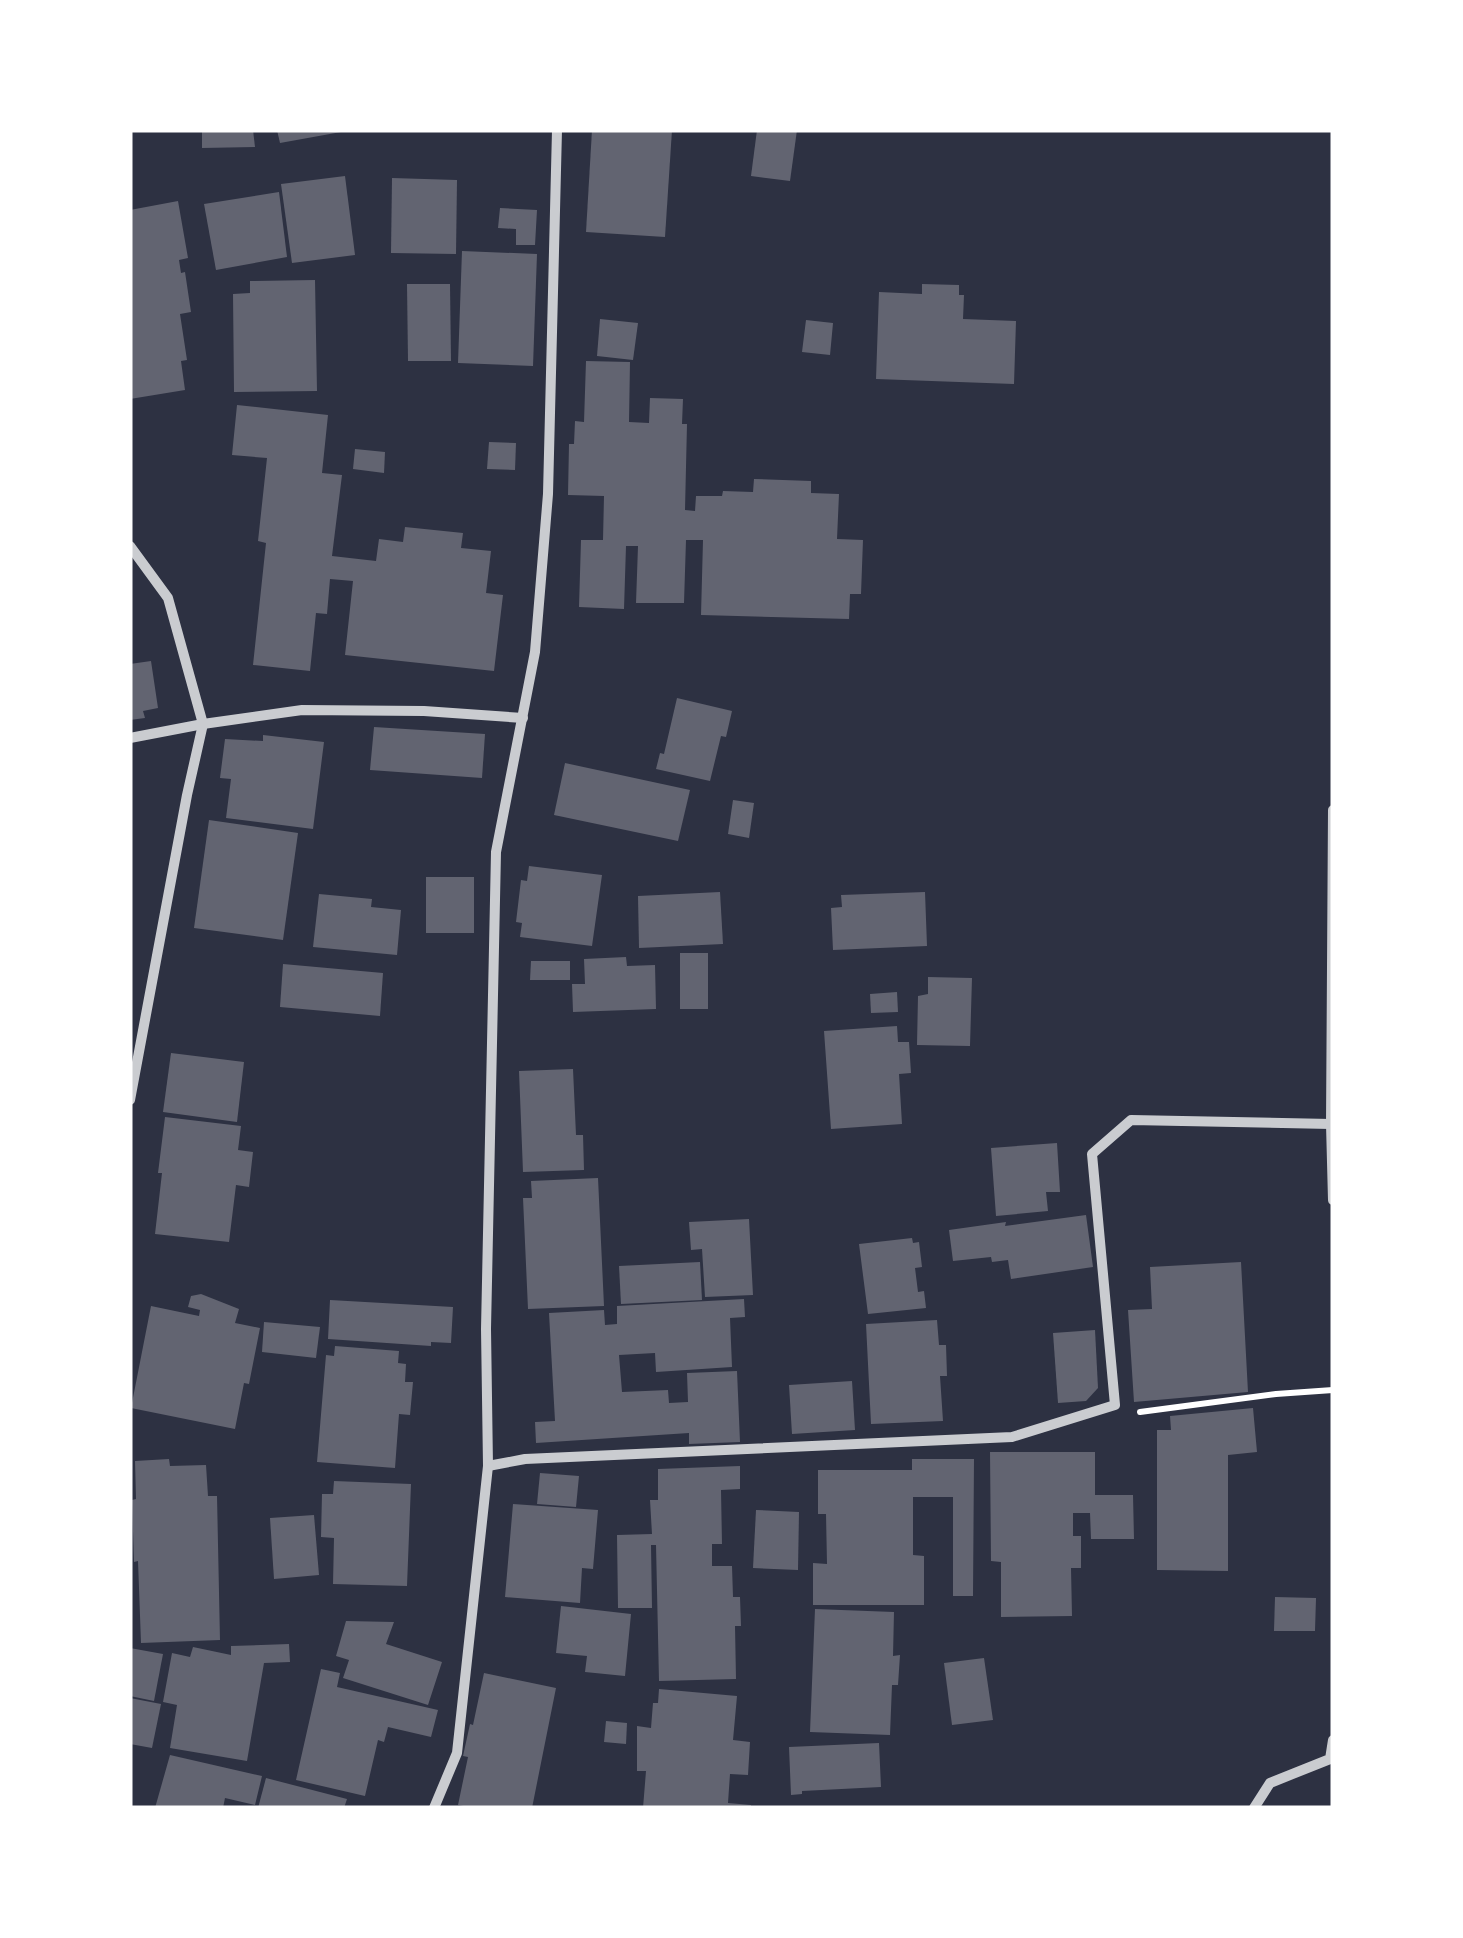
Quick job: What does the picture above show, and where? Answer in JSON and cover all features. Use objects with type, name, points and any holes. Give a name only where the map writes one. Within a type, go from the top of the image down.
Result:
[{"type":"street","points":[[434,1808],[458,1753],[488,1466],[486,1328],[496,852],[535,652],[548,494],[557,130]]},
{"type":"street","points":[[130,546],[168,598],[203,724],[130,1100]]},
{"type":"street","points":[[130,738],[302,710],[424,711],[523,718]]},
{"type":"street","points":[[1333,810],[1333,1200]]},
{"type":"street","points":[[488,1466],[525,1460],[1012,1436],[1115,1406],[1092,1154],[1132,1120],[1331,1124]]},
{"type":"street","points":[[1254,1808],[1270,1783],[1330,1759],[1333,1740]]},
{"type":"path","points":[[1115,1406],[1133,1413],[1333,1390]]},
{"type":"building","points":[[202,130],[253,130],[255,147],[202,148]]},
{"type":"building","points":[[277,130],[341,130],[341,132],[280,143]]},
{"type":"building","points":[[592,130],[672,130],[665,237],[586,232]]},
{"type":"building","points":[[757,130],[797,130],[790,181],[751,176]]},
{"type":"building","points":[[345,176],[355,255],[292,263],[281,184]]},
{"type":"building","points":[[392,178],[457,180],[456,254],[391,253]]},
{"type":"building","points":[[279,192],[287,257],[216,270],[204,204]]},
{"type":"building","points":[[178,201],[188,258],[179,260],[181,273],[185,272],[191,312],[180,314],[187,360],[181,361],[185,390],[130,399],[130,210]]},
{"type":"building","points":[[500,208],[537,210],[535,245],[516,245],[516,229],[498,228]]},
{"type":"building","points":[[462,251],[537,254],[533,366],[458,363]]},
{"type":"building","points":[[315,280],[317,391],[234,392],[233,294],[250,293],[250,281]]},
{"type":"building","points":[[407,284],[450,284],[451,361],[408,361]]},
{"type":"building","points":[[922,284],[959,285],[959,295],[964,295],[963,319],[1016,321],[1014,384],[876,379],[879,292],[922,294]]},
{"type":"building","points":[[600,319],[638,323],[633,360],[597,356]]},
{"type":"building","points":[[806,320],[833,323],[830,355],[802,352]]},
{"type":"building","points":[[586,361],[630,362],[629,422],[649,423],[650,398],[683,399],[682,424],[687,424],[685,510],[695,511],[696,496],[722,496],[723,491],[753,492],[754,479],[811,481],[811,493],[839,494],[837,539],[863,540],[861,594],[850,594],[849,619],[701,615],[703,540],[686,540],[684,603],[636,603],[638,546],[626,546],[624,609],[579,607],[581,540],[603,540],[604,496],[568,495],[569,444],[574,444],[575,421],[584,422]]},
{"type":"building","points":[[237,405],[328,415],[322,473],[342,475],[332,556],[376,561],[379,539],[403,542],[405,527],[463,533],[461,548],[491,551],[486,593],[503,595],[494,671],[345,655],[353,581],[330,579],[327,614],[316,613],[310,671],[253,665],[266,543],[258,541],[267,458],[232,455]]},
{"type":"building","points":[[489,442],[516,443],[515,470],[487,469]]},
{"type":"building","points":[[355,449],[385,452],[384,473],[353,469]]},
{"type":"building","points":[[151,661],[158,708],[143,711],[145,718],[130,720],[130,664]]},
{"type":"building","points":[[677,698],[732,711],[710,781],[656,769],[660,753],[664,754]]},
{"type":"building","points":[[374,727],[485,734],[482,778],[370,770]]},
{"type":"building","points":[[263,735],[324,742],[313,829],[226,818],[231,779],[220,778],[225,739],[263,741]]},
{"type":"building","points":[[565,763],[690,790],[678,841],[554,815]]},
{"type":"building","points":[[733,800],[754,803],[749,838],[728,834]]},
{"type":"building","points":[[209,820],[298,833],[283,940],[194,928]]},
{"type":"building","points":[[529,866],[602,875],[592,946],[520,937],[522,923],[516,922],[521,880],[527,881]]},
{"type":"building","points":[[426,877],[474,877],[474,933],[426,933]]},
{"type":"building","points":[[720,892],[723,944],[639,948],[638,896]]},
{"type":"building","points":[[925,892],[927,946],[833,950],[831,908],[842,907],[841,895]]},
{"type":"building","points":[[319,894],[372,899],[371,907],[401,910],[397,955],[313,947]]},
{"type":"building","points":[[680,953],[708,953],[708,1009],[680,1009]]},
{"type":"building","points":[[626,957],[627,966],[655,965],[656,1009],[573,1012],[572,984],[585,984],[584,959]]},
{"type":"building","points":[[531,961],[570,961],[570,980],[530,980]]},
{"type":"building","points":[[283,964],[383,973],[380,1016],[280,1007]]},
{"type":"building","points":[[928,977],[972,978],[970,1046],[917,1045],[918,996],[928,994]]},
{"type":"building","points":[[897,992],[898,1012],[871,1013],[870,994]]},
{"type":"building","points":[[897,1026],[898,1042],[909,1042],[911,1073],[899,1074],[902,1124],[831,1129],[824,1031]]},
{"type":"building","points":[[171,1053],[244,1062],[237,1122],[163,1112]]},
{"type":"building","points":[[573,1069],[576,1135],[583,1135],[584,1170],[523,1172],[519,1071]]},
{"type":"building","points":[[165,1117],[241,1126],[238,1150],[253,1152],[249,1187],[236,1185],[229,1242],[155,1234]]},
{"type":"building","points":[[1057,1143],[1060,1192],[1046,1192],[1048,1211],[996,1216],[991,1148]]},
{"type":"building","points":[[598,1178],[604,1306],[528,1309],[523,1198],[532,1198],[531,1181]]},
{"type":"building","points":[[1086,1215],[1093,1267],[1011,1279],[1008,1260],[992,1262],[991,1257],[953,1261],[949,1230]]},
{"type":"building","points":[[749,1219],[753,1295],[705,1297],[702,1249],[691,1250],[689,1222]]},
{"type":"building","points":[[912,1238],[913,1243],[919,1242],[922,1267],[915,1268],[918,1292],[924,1291],[926,1308],[868,1314],[859,1244]]},
{"type":"building","points":[[700,1262],[702,1300],[621,1304],[619,1266]]},
{"type":"building","points":[[1241,1262],[1248,1392],[1134,1402],[1128,1310],[1152,1309],[1150,1267]]},
{"type":"building","points":[[201,1294],[239,1309],[235,1323],[260,1328],[235,1429],[131,1408],[151,1306],[199,1316],[200,1310],[188,1307],[191,1296]]},
{"type":"building","points":[[744,1299],[745,1317],[730,1318],[732,1367],[656,1372],[655,1353],[619,1355],[622,1392],[668,1390],[669,1403],[688,1402],[687,1373],[737,1371],[740,1442],[689,1444],[689,1433],[536,1443],[535,1422],[555,1421],[549,1313],[604,1310],[605,1325],[617,1324],[617,1306]]},
{"type":"building","points":[[330,1300],[453,1307],[451,1343],[431,1342],[431,1346],[328,1339]]},
{"type":"building","points":[[937,1320],[939,1345],[946,1345],[947,1376],[940,1376],[943,1421],[871,1424],[866,1324]]},
{"type":"building","points":[[264,1322],[320,1327],[316,1358],[262,1352]]},
{"type":"building","points":[[1095,1330],[1098,1388],[1086,1401],[1058,1403],[1053,1333]]},
{"type":"building","points":[[335,1346],[399,1351],[398,1363],[406,1364],[405,1382],[413,1382],[410,1415],[399,1414],[395,1468],[317,1462],[326,1355],[334,1356]]},
{"type":"building","points":[[852,1381],[855,1430],[792,1434],[789,1385]]},
{"type":"building","points":[[1253,1408],[1257,1452],[1228,1455],[1228,1571],[1157,1570],[1157,1430],[1171,1430],[1170,1416]]},
{"type":"building","points":[[990,1452],[1095,1452],[1095,1495],[1133,1495],[1134,1539],[1091,1539],[1090,1513],[1073,1513],[1073,1536],[1081,1536],[1081,1568],[1071,1568],[1072,1616],[1001,1617],[1001,1562],[991,1561]]},
{"type":"building","points":[[169,1459],[170,1466],[206,1465],[208,1496],[217,1496],[220,1640],[141,1643],[138,1561],[134,1562],[135,1461]]},
{"type":"building","points":[[912,1459],[974,1459],[973,1596],[953,1596],[953,1497],[913,1497],[913,1555],[924,1556],[924,1605],[813,1605],[813,1563],[827,1564],[826,1514],[818,1514],[818,1470],[912,1470]]},
{"type":"building","points":[[740,1466],[740,1489],[721,1490],[722,1544],[712,1544],[712,1566],[732,1566],[733,1597],[740,1597],[741,1626],[735,1626],[736,1679],[659,1681],[656,1545],[651,1545],[652,1608],[618,1608],[617,1535],[652,1534],[650,1500],[658,1500],[658,1469]]},
{"type":"building","points":[[540,1473],[579,1476],[576,1507],[537,1504]]},
{"type":"building","points":[[334,1481],[411,1484],[407,1586],[333,1584],[334,1538],[321,1537],[322,1494],[333,1494]]},
{"type":"building","points":[[513,1504],[598,1510],[593,1569],[582,1568],[580,1603],[505,1597]]},
{"type":"building","points":[[756,1510],[799,1512],[798,1570],[753,1568]]},
{"type":"building","points":[[314,1515],[319,1575],[274,1579],[270,1518]]},
{"type":"building","points":[[1275,1597],[1316,1598],[1315,1631],[1274,1631]]},
{"type":"building","points":[[561,1606],[631,1614],[625,1676],[585,1672],[587,1656],[556,1653]]},
{"type":"building","points":[[815,1609],[894,1612],[893,1656],[900,1655],[898,1685],[892,1685],[890,1735],[810,1732]]},
{"type":"building","points":[[346,1621],[394,1622],[386,1644],[442,1662],[428,1705],[343,1678],[349,1660],[336,1656]]},
{"type":"building","points":[[289,1644],[290,1662],[264,1663],[247,1761],[170,1748],[177,1705],[163,1702],[172,1653],[190,1657],[193,1647],[231,1655],[231,1646]]},
{"type":"building","points":[[130,1648],[163,1654],[154,1701],[130,1696]]},
{"type":"building","points":[[984,1658],[993,1720],[952,1725],[944,1663]]},
{"type":"building","points":[[321,1669],[340,1673],[337,1687],[438,1710],[431,1737],[388,1727],[384,1742],[378,1740],[365,1796],[296,1780]]},
{"type":"building","points":[[484,1673],[556,1688],[532,1808],[458,1805],[468,1757],[463,1756]]},
{"type":"building","points":[[659,1689],[737,1696],[733,1740],[750,1742],[748,1775],[730,1774],[728,1803],[751,1808],[643,1808],[646,1771],[637,1771],[637,1726],[651,1728],[653,1703],[658,1703]]},
{"type":"building","points":[[130,1698],[161,1704],[152,1748],[130,1744]]},
{"type":"building","points":[[606,1721],[627,1723],[626,1744],[604,1742]]},
{"type":"building","points":[[879,1743],[881,1787],[802,1791],[791,1795],[789,1747]]},
{"type":"building","points":[[170,1755],[262,1776],[255,1805],[225,1798],[223,1808],[155,1808]]},
{"type":"building","points":[[266,1778],[347,1799],[344,1808],[258,1808]]}]
